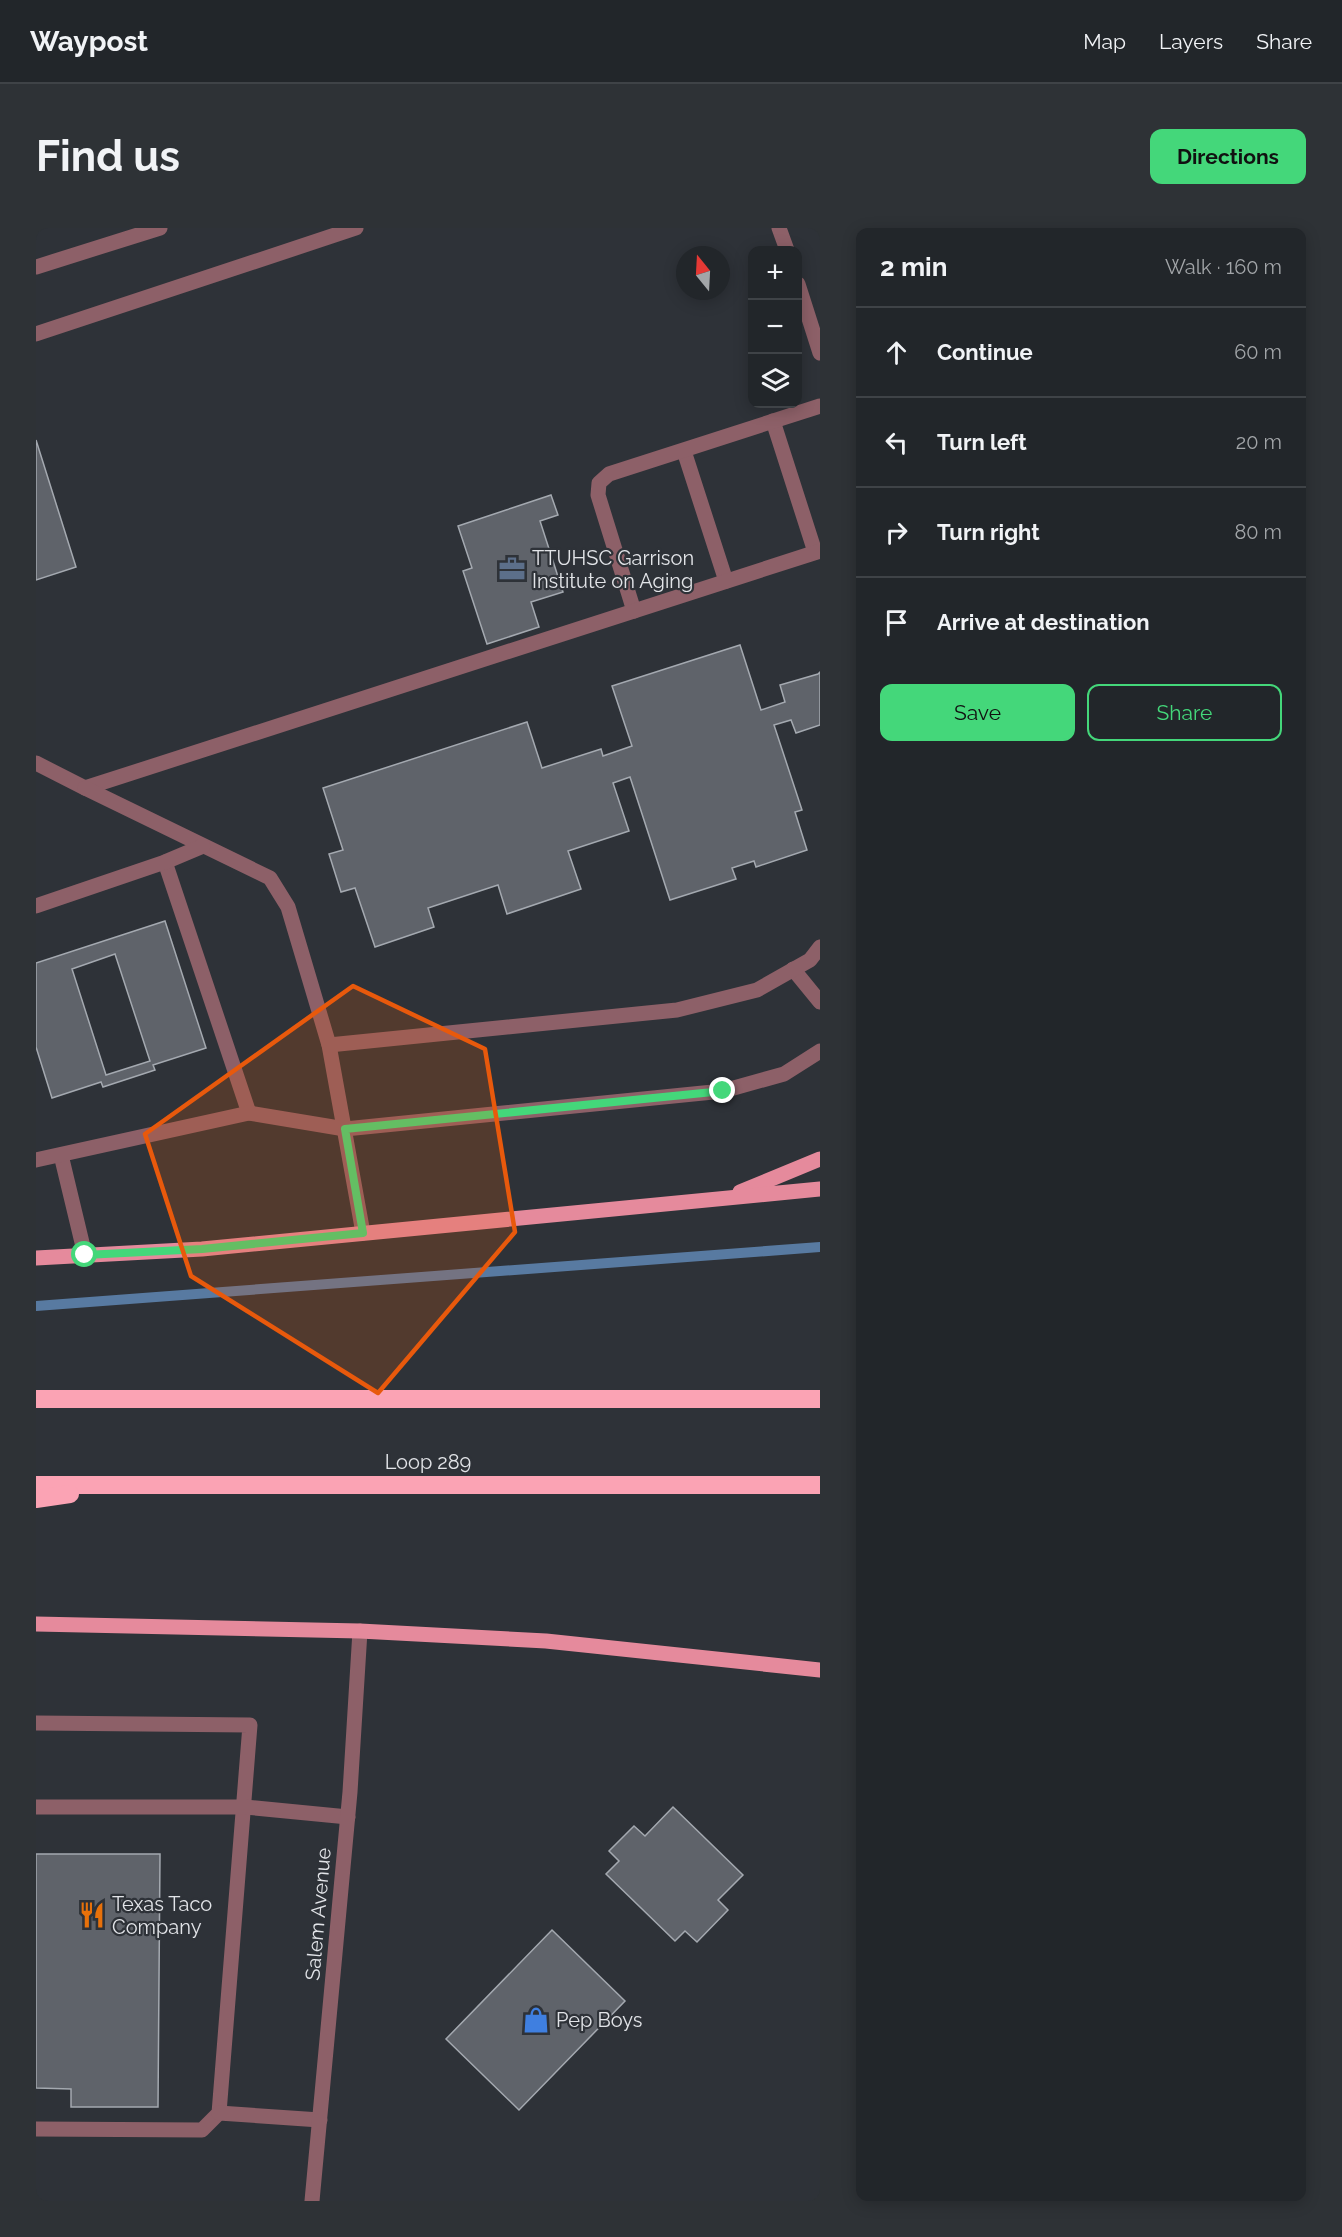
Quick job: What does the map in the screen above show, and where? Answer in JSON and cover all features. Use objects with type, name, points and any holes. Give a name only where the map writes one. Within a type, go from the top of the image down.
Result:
[{"type":"highway","points":[[36,1399],[820,1399]]},
{"type":"highway","name":"Loop 289","points":[[36,1485],[820,1485]]},
{"type":"highway","points":[[36,1499],[129,1485]]},
{"type":"main road","points":[[724,1198],[820,1159]]},
{"type":"main road","points":[[36,1258],[202,1249],[820,1190]]},
{"type":"main road","points":[[36,1624],[360,1631],[546,1641],[820,1670]]},
{"type":"street","points":[[36,267],[160,228]]},
{"type":"street","points":[[36,334],[356,228]]},
{"type":"street","points":[[779,228],[786,246]]},
{"type":"street","points":[[802,297],[820,353]]},
{"type":"street","points":[[634,611],[598,495],[599,483],[609,474],[820,406]]},
{"type":"street","points":[[85,788],[818,551],[773,421]]},
{"type":"street","points":[[684,451],[726,581]]},
{"type":"street","points":[[36,763],[43,773],[85,788],[270,878],[288,907],[329,1045],[363,1233]]},
{"type":"street","points":[[36,906],[165,862],[202,846]]},
{"type":"street","points":[[165,862],[249,1113]]},
{"type":"street","points":[[329,1045],[677,1010],[757,990],[810,960],[820,947]]},
{"type":"street","points":[[793,969],[820,1002]]},
{"type":"street","points":[[36,1160],[249,1113],[345,1129],[723,1091],[784,1074],[820,1051]]},
{"type":"street","points":[[61,1155],[85,1255]]},
{"type":"street","name":"Salem Avenue","points":[[312,2201],[348,1817],[360,1631]]},
{"type":"street","points":[[36,1723],[250,1725],[219,2113],[202,2130],[36,2129]]},
{"type":"street","points":[[36,1807],[245,1807],[348,1817]]},
{"type":"street","points":[[219,2113],[320,2120]]},
{"type":"highlighted area","points":[[353,986],[485,1049],[515,1232],[378,1393],[191,1276],[145,1134]]},
{"type":"building","points":[[36,440],[76,567],[36,580]]},
{"type":"building","name":"TTUHSC Garrison Institute on Aging","points":[[551,495],[558,515],[540,521],[563,592],[531,602],[539,627],[487,644],[463,571],[472,568],[458,526]]},
{"type":"building","points":[[740,645],[761,710],[785,702],[780,685],[820,672],[820,725],[796,733],[791,720],[774,725],[802,810],[795,812],[807,850],[756,867],[754,861],[732,868],[736,879],[670,900],[630,777],[613,783],[629,831],[568,851],[581,889],[507,914],[498,885],[428,908],[434,927],[375,947],[355,888],[341,892],[329,854],[343,850],[323,788],[527,722],[542,768],[601,749],[603,756],[632,746],[612,686]]},
{"type":"building","points":[[165,921],[206,1048],[153,1065],[155,1070],[103,1087],[101,1082],[52,1098],[36,1047],[36,963]],"holes":[[[115,954],[150,1061],[106,1075],[72,969]]]},
{"type":"building","points":[[673,1807],[743,1875],[718,1900],[728,1910],[697,1942],[685,1931],[675,1941],[606,1874],[619,1861],[609,1851],[634,1826],[645,1836]]},
{"type":"building","points":[[36,1854],[160,1854],[158,2107],[71,2107],[71,2089],[36,2088]]},
{"type":"building","name":"Pep Boys","points":[[552,1930],[625,2001],[519,2110],[446,2039]]},
{"type":"waterway","points":[[36,1306],[820,1247]]},
{"type":"place","name":"TTUHSC Garrison Institute on Aging","points":[[512,569]]},
{"type":"place","name":"Texas Taco Company","points":[[92,1915]]},
{"type":"place","name":"Pep Boys","points":[[536,2020]]},
{"type":"route","points":[[85,1255],[202,1249],[363,1233],[345,1129],[723,1091]]}]
